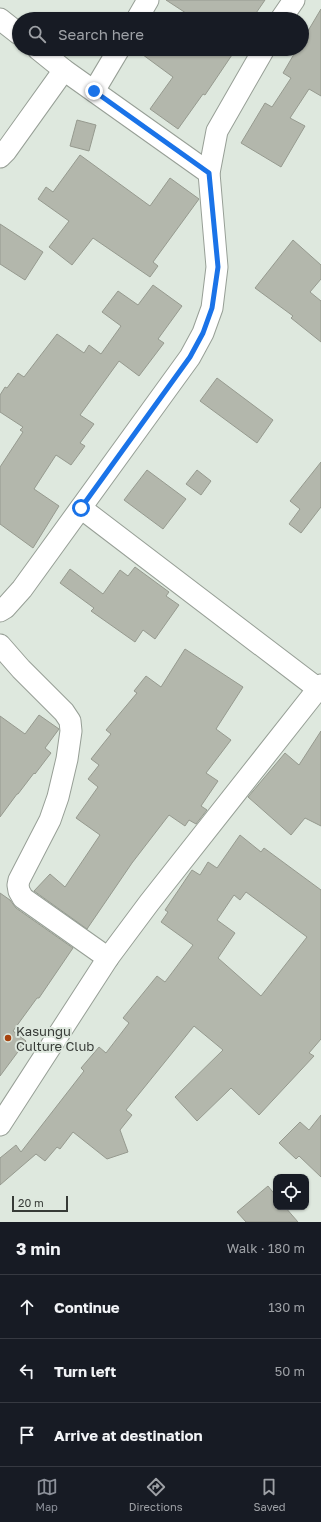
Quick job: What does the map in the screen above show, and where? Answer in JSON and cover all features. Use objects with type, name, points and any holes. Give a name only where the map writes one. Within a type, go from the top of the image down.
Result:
[{"type":"street","points":[[141,12],[148,0]]},
{"type":"street","points":[[286,12],[294,0]]},
{"type":"street","points":[[0,19],[12,28]]},
{"type":"street","points":[[47,56],[64,70],[209,173]]},
{"type":"street","points":[[94,91],[115,56]]},
{"type":"street","points":[[0,611],[5,608],[22,589],[190,357],[203,333],[212,308],[218,267],[209,173],[217,131],[260,56]]},
{"type":"street","points":[[0,157],[6,152],[64,70]]},
{"type":"street","points":[[0,1125],[108,958],[320,688],[81,508]]},
{"type":"street","points":[[0,645],[20,669],[64,712],[70,721],[71,732],[67,759],[58,797],[50,820],[22,874],[18,885],[19,891],[23,898],[108,958]]},
{"type":"building","points":[[166,0],[265,0],[257,12],[184,12]]},
{"type":"building","points":[[321,9],[321,96],[309,89],[290,118],[305,126],[281,167],[241,143],[265,103],[272,107],[291,78],[283,73],[293,56],[309,56],[309,29]]},
{"type":"building","points":[[144,56],[231,56],[205,95],[203,94],[178,129],[150,109],[173,77]]},
{"type":"building","points":[[77,120],[96,125],[89,151],[70,146]]},
{"type":"building","points":[[80,155],[150,206],[170,178],[199,199],[153,262],[158,266],[150,277],[93,238],[72,265],[49,247],[69,221],[38,199],[46,187],[53,192]]},
{"type":"building","points":[[0,224],[43,252],[25,280],[0,264]]},
{"type":"building","points":[[293,240],[321,265],[321,279],[310,292],[321,301],[321,342],[291,318],[293,316],[255,288]]},
{"type":"building","points":[[153,285],[182,306],[158,339],[164,343],[139,376],[119,361],[80,415],[94,424],[80,443],[85,446],[71,465],[56,455],[34,489],[59,506],[33,548],[0,524],[0,467],[23,432],[20,430],[23,427],[0,412],[0,395],[18,373],[24,377],[57,334],[84,353],[89,345],[101,354],[121,326],[102,312],[118,291],[138,305]]},
{"type":"building","points":[[217,378],[273,420],[257,443],[200,401]]},
{"type":"building","points":[[321,462],[321,507],[301,533],[289,524],[300,509],[290,501]]},
{"type":"building","points":[[147,470],[186,499],[163,529],[124,500]]},
{"type":"building","points":[[197,470],[211,481],[201,495],[186,484]]},
{"type":"building","points":[[135,567],[169,592],[166,596],[179,605],[155,639],[143,630],[135,642],[91,611],[94,608],[60,583],[70,569],[103,594],[120,570],[128,576]]},
{"type":"building","points":[[185,649],[243,687],[216,729],[231,740],[206,773],[218,781],[201,806],[207,810],[196,824],[189,820],[185,826],[169,815],[132,863],[87,929],[34,891],[50,874],[65,887],[100,835],[76,818],[98,787],[88,779],[99,765],[91,759],[111,734],[106,730],[137,693],[134,691],[146,676],[161,687]]},
{"type":"building","points":[[39,715],[59,729],[45,748],[51,753],[0,817],[0,716],[25,734]]},
{"type":"building","points":[[321,731],[321,826],[305,818],[291,835],[248,797],[285,753],[299,765]]},
{"type":"building","points":[[240,835],[261,852],[264,848],[321,890],[321,1039],[309,1053],[314,1056],[259,1115],[231,1088],[197,1121],[175,1097],[223,1050],[194,1026],[126,1110],[132,1115],[120,1130],[128,1152],[107,1159],[73,1132],[60,1149],[57,1147],[45,1161],[36,1154],[0,1185],[0,1158],[16,1145],[21,1152],[84,1071],[81,1068],[99,1047],[106,1053],[129,1023],[123,1018],[157,976],[165,982],[193,945],[161,922],[168,912],[165,910],[192,870],[200,875],[208,862],[217,868]],"holes":[[[246,892],[307,937],[261,996],[218,958],[235,933],[217,920],[234,895],[240,900]]]},
{"type":"building","points":[[0,893],[10,900],[16,908],[73,948],[39,998],[37,998],[13,1031],[26,1041],[0,1076]]},
{"type":"building","points":[[321,1115],[321,1177],[299,1156],[296,1159],[279,1143],[300,1122],[309,1130]]},
{"type":"building","points":[[268,1186],[273,1192],[273,1210],[288,1210],[298,1222],[246,1222],[237,1212]]},
{"type":"place","name":"Kasungu Culture Club","points":[[8,1038]]},
{"type":"route","points":[[81,508],[190,357],[203,333],[212,308],[218,267],[209,173],[94,91]]}]
